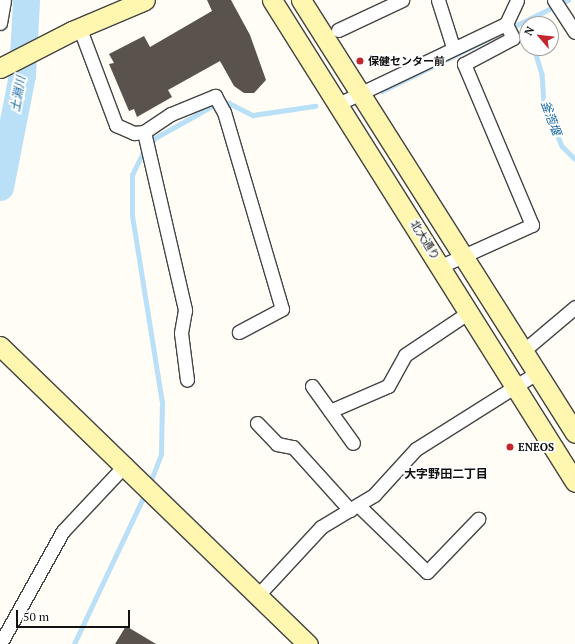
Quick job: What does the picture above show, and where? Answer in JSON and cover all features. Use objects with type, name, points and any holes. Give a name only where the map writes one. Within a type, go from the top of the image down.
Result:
[{"type":"street","points":[[0,23],[4,0]]},
{"type":"street","points":[[1,68],[80,29],[145,0]]},
{"type":"street","name":"北大通り","points":[[272,0],[441,266],[514,386],[575,482]]},
{"type":"street","points":[[301,0],[523,351],[535,374],[575,432]]},
{"type":"street","points":[[338,30],[402,0]]},
{"type":"street","points":[[438,0],[453,47]]},
{"type":"street","points":[[441,266],[462,255],[532,225],[464,64],[513,38],[509,29],[517,0]]},
{"type":"street","points":[[557,5],[575,32]]},
{"type":"street","points":[[80,29],[116,125],[148,141],[185,310],[181,333],[187,380]]},
{"type":"street","points":[[338,104],[453,47],[509,29]]},
{"type":"street","points":[[148,141],[171,114],[215,96],[224,112],[282,309],[239,332]]},
{"type":"street","points":[[523,351],[575,307]]},
{"type":"street","points":[[330,411],[388,386],[405,355],[469,312]]},
{"type":"street","points":[[0,346],[126,464],[308,644]]},
{"type":"street","points":[[259,594],[321,527],[374,494],[416,449],[535,374]]},
{"type":"street","points":[[312,386],[353,443]]},
{"type":"street","points":[[257,423],[277,444],[293,447],[354,507],[427,572],[478,519]]},
{"type":"street","points":[[0,644],[63,531],[126,464]]},
{"type":"building","points":[[207,0],[231,0],[250,35],[266,80],[254,93],[244,93],[234,86],[220,61],[168,90],[172,97],[137,117],[134,109],[129,111],[109,64],[114,63],[109,54],[144,36],[150,47],[212,11]]},
{"type":"building","points":[[126,626],[156,644],[115,644]]},
{"type":"waterway","name":"土淵川","points":[[0,187],[22,75],[26,0]]},
{"type":"waterway","points":[[382,91],[568,0]]},
{"type":"waterway","name":"釜萢堰","points":[[536,56],[542,74],[544,104],[562,146],[575,159]]},
{"type":"waterway","points":[[150,483],[161,454],[162,403],[132,215],[132,175],[144,150],[155,138],[214,105],[229,103],[253,115],[315,106]]},
{"type":"waterway","points":[[74,644],[145,494]]},
{"type":"place","name":"保健センター前","points":[[360,61]]},
{"type":"place","name":"ENEOS","points":[[510,447]]},
{"type":"district","name":"大字野田二丁目","points":[[446,474]]}]
